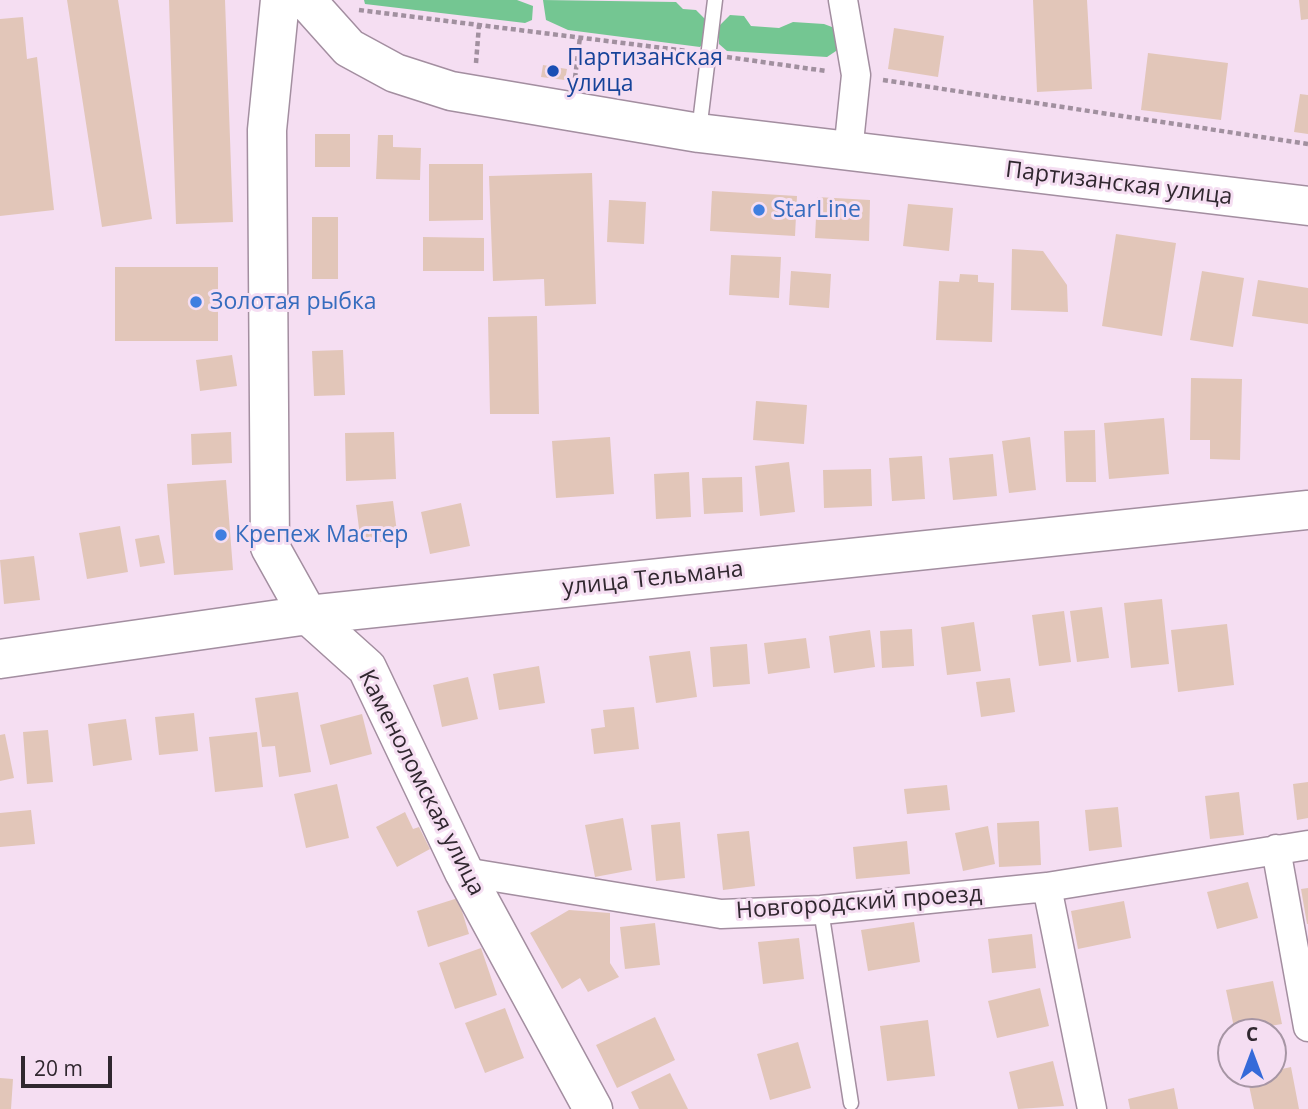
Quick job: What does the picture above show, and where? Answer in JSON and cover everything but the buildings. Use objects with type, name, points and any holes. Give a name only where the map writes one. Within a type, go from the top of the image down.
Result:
[{"type":"street","name":"Каменоломская улица","points":[[280,0],[267,130],[270,547],[309,615],[368,668],[464,872],[593,1109]]},
{"type":"street","name":"Партизанская улица","points":[[306,0],[349,48],[394,73],[451,90],[699,133],[1308,206]]},
{"type":"street","points":[[843,0],[856,75],[848,152]]},
{"type":"street","name":"улица Тельмана","points":[[0,659],[309,615],[1308,510]]},
{"type":"street","name":"Новгородский проезд","points":[[464,872],[721,914],[821,911],[1047,887],[1308,845]]},
{"type":"street","points":[[1276,849],[1308,1027]]},
{"type":"street","points":[[1047,887],[1092,1109]]},
{"type":"lane","points":[[699,133],[715,0]]},
{"type":"lane","points":[[821,911],[852,1102]]},
{"type":"green space","points":[[364,0],[517,0],[533,6],[532,20],[525,23],[365,4]]},
{"type":"green space","points":[[543,0],[676,2],[683,9],[696,10],[706,20],[705,41],[700,47],[568,30],[546,20]]},
{"type":"green space","points":[[730,15],[744,16],[751,26],[779,28],[793,22],[824,24],[840,30],[836,51],[827,57],[727,51],[719,44],[719,26]]},
{"type":"place","name":"Партизанская улица","points":[[553,71]]},
{"type":"place","name":"StarLine","points":[[759,210]]},
{"type":"place","name":"Золотая рыбка","points":[[196,302]]},
{"type":"place","name":"Крепеж Мастер","points":[[221,535]]}]
